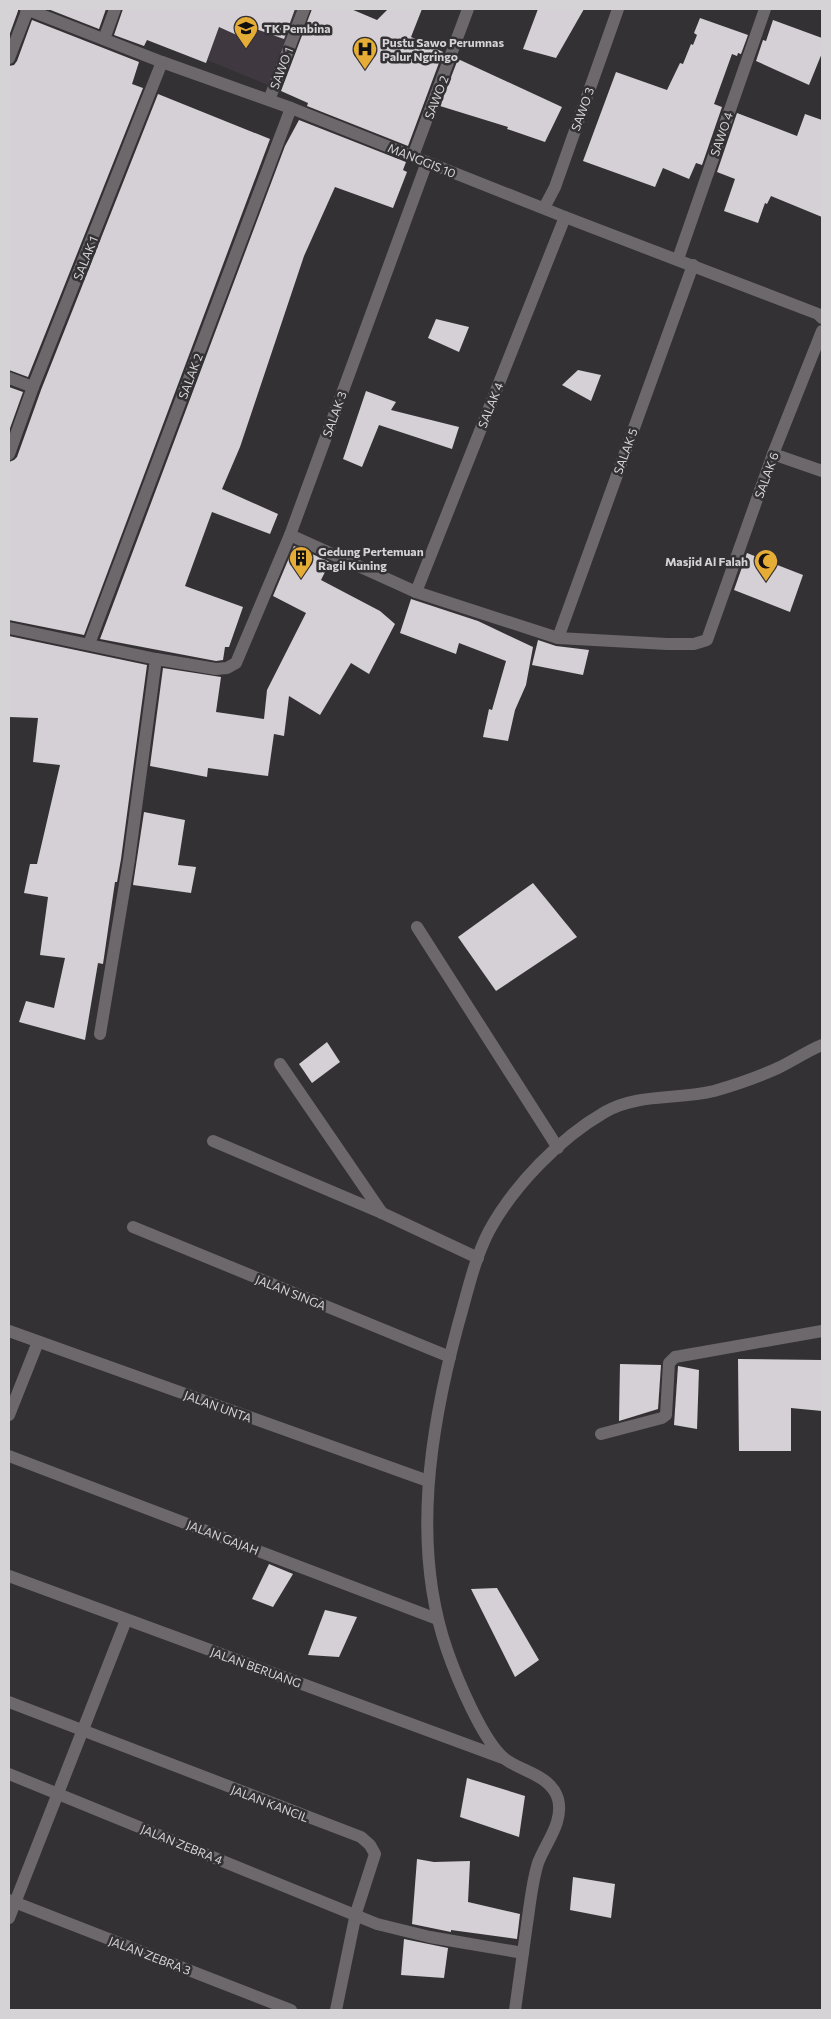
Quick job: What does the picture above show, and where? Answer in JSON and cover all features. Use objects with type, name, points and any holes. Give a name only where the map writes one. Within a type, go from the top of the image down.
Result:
[{"type":"street","points":[[9,58],[27,9]]},
{"type":"street","name":"MANGGIS 10","points":[[27,9],[162,62],[291,108],[565,217],[821,311]]},
{"type":"street","points":[[104,40],[115,9]]},
{"type":"street","name":"SAWO 1","points":[[269,100],[304,9]]},
{"type":"street","name":"SAWO 2","points":[[413,156],[468,9]]},
{"type":"street","name":"SAWO 3","points":[[544,208],[555,187],[618,9]]},
{"type":"street","name":"SAWO 4","points":[[678,259],[765,9]]},
{"type":"street","name":"SALAK 1","points":[[9,454],[33,387],[162,62]]},
{"type":"street","name":"SALAK 2","points":[[89,644],[291,108]]},
{"type":"street","name":"SALAK 3","points":[[156,659],[216,669],[227,668],[236,664],[290,535],[426,162]]},
{"type":"street","name":"SALAK 4","points":[[416,592],[565,217]]},
{"type":"street","name":"SALAK 5","points":[[558,638],[692,265]]},
{"type":"street","name":"SALAK 6","points":[[290,535],[416,592],[558,638],[667,644],[694,644],[707,640],[774,454],[822,331]]},
{"type":"street","points":[[9,378],[33,387]]},
{"type":"street","points":[[774,454],[822,471]]},
{"type":"street","points":[[9,628],[156,659],[129,860],[100,1034]]},
{"type":"street","points":[[417,927],[558,1148]]},
{"type":"street","points":[[503,1758],[481,1725],[469,1702],[437,1619],[429,1562],[428,1481],[435,1427],[450,1357],[478,1258],[487,1235],[512,1196],[533,1172],[588,1123],[623,1102],[686,1096],[713,1091],[779,1068],[822,1045]]},
{"type":"street","points":[[280,1064],[382,1213]]},
{"type":"street","points":[[213,1141],[382,1213],[478,1258]]},
{"type":"street","name":"JALAN SINGA","points":[[133,1227],[450,1357]]},
{"type":"street","name":"JALAN UNTA","points":[[9,1331],[428,1481]]},
{"type":"street","points":[[601,1434],[666,1416],[669,1363],[675,1356],[822,1331]]},
{"type":"street","points":[[9,1415],[38,1342]]},
{"type":"street","name":"JALAN GAJAH","points":[[9,1456],[437,1619]]},
{"type":"street","name":"JALAN BERUANG","points":[[9,1576],[503,1758],[548,1783],[554,1790],[558,1800],[556,1824],[538,1863],[533,1885],[515,2010]]},
{"type":"street","points":[[9,1918],[12,1902],[58,1794],[126,1620]]},
{"type":"street","name":"JALAN KANCIL","points":[[9,1702],[361,1837],[370,1845],[375,1854],[356,1913],[336,2010]]},
{"type":"street","name":"JALAN ZEBRA 4","points":[[9,1774],[356,1913],[378,1924],[405,1931],[523,1953]]},
{"type":"street","name":"JALAN ZEBRA 3","points":[[12,1902],[291,2010]]},
{"type":"shaded area","name":"TK Pembina","points":[[207,9],[297,9],[268,85],[207,60],[223,15]]},
{"type":"building","points":[[9,9],[18,9],[18,11],[9,36]]},
{"type":"building","points":[[48,9],[106,9],[99,29]]},
{"type":"building","points":[[123,9],[295,9],[284,39],[256,29],[250,41],[219,27],[206,63],[147,40],[144,46],[114,35]]},
{"type":"building","name":"Pustu Sawo Perumnas Palur Ngringo","points":[[312,9],[351,9],[377,20],[388,9],[422,9],[411,37],[443,52],[408,146],[307,106],[308,103],[281,91]]},
{"type":"building","points":[[538,9],[584,9],[556,58],[523,49]]},
{"type":"building","points":[[700,18],[748,35],[741,54],[738,53],[737,56],[732,54],[714,104],[722,107],[702,165],[696,163],[689,179],[663,168],[655,187],[583,161],[616,72],[667,90],[680,63],[683,64],[691,44],[693,45],[697,35],[694,33]]},
{"type":"building","points":[[32,20],[139,62],[132,84],[143,88],[28,377],[9,370],[9,66],[14,65],[17,61]]},
{"type":"building","points":[[773,20],[822,38],[822,53],[809,85],[756,61],[763,40],[766,41]]},
{"type":"building","points":[[458,59],[562,107],[545,142],[507,129],[508,127],[440,106]]},
{"type":"building","points":[[158,94],[270,139],[84,635],[9,620],[9,462],[17,457],[41,390]]},
{"type":"building","points":[[737,113],[797,136],[805,114],[822,120],[822,217],[771,196],[767,204],[765,203],[758,223],[724,211],[735,179],[717,172]]},
{"type":"building","points":[[299,120],[406,162],[403,170],[407,172],[393,208],[335,187],[304,256],[240,447],[222,489],[278,514],[270,534],[212,512],[185,586],[243,607],[229,647],[225,647],[223,660],[216,661],[100,639],[285,146]]},
{"type":"building","points":[[436,319],[469,327],[459,352],[428,338]]},
{"type":"building","points":[[578,370],[601,375],[591,401],[562,385]]},
{"type":"building","points":[[9,387],[23,392],[9,431]]},
{"type":"building","points":[[366,391],[396,402],[391,410],[459,427],[452,449],[379,425],[362,467],[343,459]]},
{"type":"building","points":[[294,546],[330,562],[321,580],[380,611],[395,624],[369,674],[351,663],[320,715],[289,696],[284,736],[274,734],[268,776],[208,768],[207,777],[150,766],[163,668],[221,677],[216,712],[264,719],[267,690],[306,613],[273,596]]},
{"type":"building","name":"Masjid Al Falah","points":[[747,553],[803,575],[790,612],[734,590]]},
{"type":"building","points":[[411,599],[478,621],[533,647],[526,685],[515,710],[508,741],[483,737],[489,709],[492,710],[506,661],[459,643],[456,654],[400,633]]},
{"type":"building","points":[[9,636],[147,665],[121,859],[117,882],[115,882],[103,964],[98,963],[85,1040],[19,1022],[26,1001],[54,1008],[65,958],[40,955],[48,897],[24,893],[30,864],[37,864],[60,765],[33,762],[38,718],[9,717]]},
{"type":"building","points":[[538,640],[556,646],[589,650],[583,675],[532,665]]},
{"type":"building","points":[[144,812],[185,820],[178,865],[196,867],[191,893],[133,885]]},
{"type":"building","points":[[533,883],[577,937],[496,991],[458,937]]},
{"type":"building","points":[[327,1042],[340,1062],[312,1083],[299,1064]]},
{"type":"building","points":[[738,1359],[822,1360],[822,1411],[791,1408],[791,1451],[739,1451]]},
{"type":"building","points":[[620,1364],[661,1365],[658,1409],[619,1421]]},
{"type":"building","points":[[678,1366],[699,1370],[697,1429],[674,1425]]},
{"type":"building","points":[[269,1564],[293,1574],[273,1607],[252,1599]]},
{"type":"building","points":[[497,1588],[539,1660],[515,1677],[471,1589]]},
{"type":"building","points":[[325,1610],[357,1617],[339,1657],[308,1655]]},
{"type":"building","points":[[467,1778],[525,1796],[519,1837],[460,1817]]},
{"type":"building","points":[[417,1859],[434,1862],[470,1861],[468,1902],[520,1914],[517,1939],[451,1930],[451,1932],[412,1924]]},
{"type":"building","points":[[573,1877],[615,1884],[611,1918],[570,1910]]},
{"type":"building","points":[[404,1939],[448,1948],[444,1978],[401,1975]]},
{"type":"place","name":"TK Pembina","points":[[246,49]]},
{"type":"place","name":"Pustu Sawo Perumnas Palur Ngringo","points":[[365,70]]},
{"type":"place","name":"Gedung Pertemuan Ragil Kuning","points":[[301,579]]},
{"type":"place","name":"Masjid Al Falah","points":[[766,582]]}]
